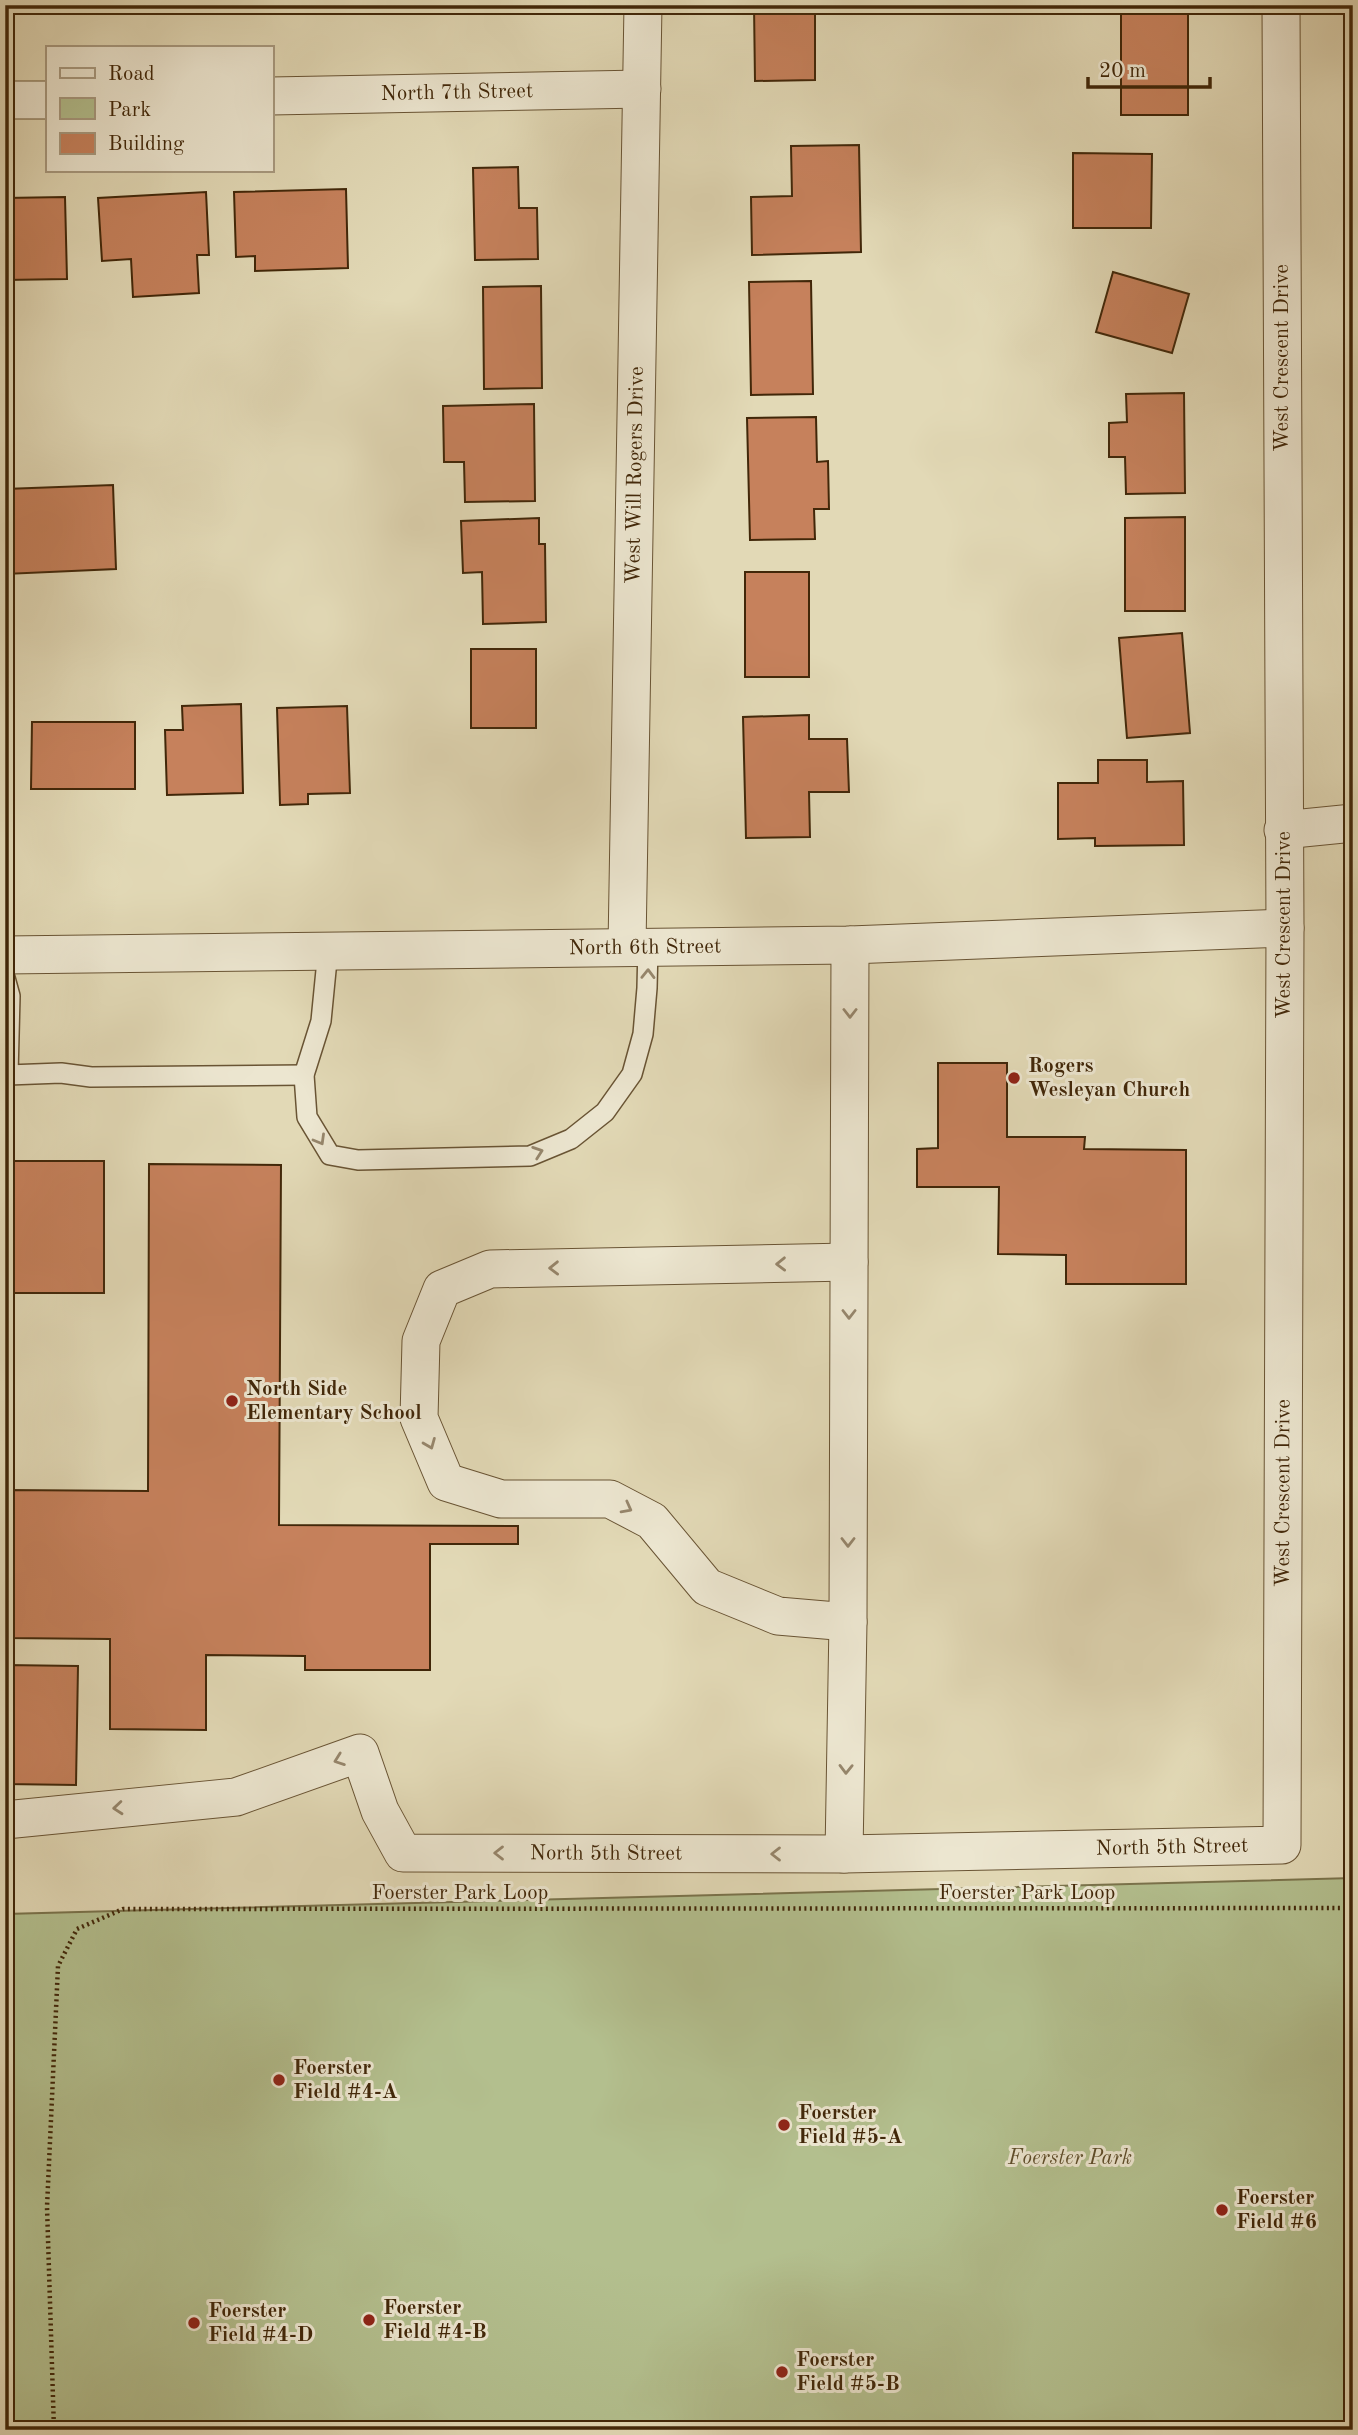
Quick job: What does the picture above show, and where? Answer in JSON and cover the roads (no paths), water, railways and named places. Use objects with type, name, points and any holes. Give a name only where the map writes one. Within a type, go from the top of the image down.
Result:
[{"type":"street","name":"West Will Rogers Drive","points":[[638,946],[643,5]]},
{"type":"street","name":"West Crescent Drive","points":[[1281,5],[1285,928],[1282,1845]]},
{"type":"street","name":"North 7th Street","points":[[273,96],[642,89]]},
{"type":"street","points":[[5,100],[46,100]]},
{"type":"street","points":[[1283,830],[1353,823]]},
{"type":"street","name":"North 6th Street","points":[[5,955],[850,945],[1285,928]]},
{"type":"street","points":[[844,1854],[848,1622],[850,945]]},
{"type":"street","points":[[848,1622],[778,1616],[707,1587],[652,1521],[610,1499],[501,1499],[446,1482],[419,1418],[421,1341],[442,1289],[489,1269],[849,1262]]},
{"type":"street","name":"North 5th Street","points":[[5,1820],[236,1797],[360,1753],[380,1811],[403,1853],[844,1854],[1282,1845]]},
{"type":"lane","points":[[328,950],[321,1021],[304,1075],[307,1117],[330,1155],[358,1160],[530,1156],[571,1139],[604,1112],[632,1074],[643,1034],[648,988],[638,946]]},
{"type":"lane","points":[[5,978],[10,996],[8,1075],[304,1075]]},
{"type":"place","name":"Rogers Wesleyan Church","points":[[1014,1078]]},
{"type":"place","name":"North Side Elementary School","points":[[232,1401]]},
{"type":"place","name":"Foerster Field #4-A","points":[[279,2080]]},
{"type":"place","name":"Foerster Field #5-A","points":[[784,2125]]},
{"type":"place","name":"Foerster Field #6","points":[[1222,2210]]},
{"type":"place","name":"Foerster Field #4-B","points":[[369,2320]]},
{"type":"place","name":"Foerster Field #4-D","points":[[194,2323]]},
{"type":"place","name":"Foerster Field #5-B","points":[[782,2372]]},
{"type":"park label","name":"Foerster Park","points":[[1070,2158]]}]
